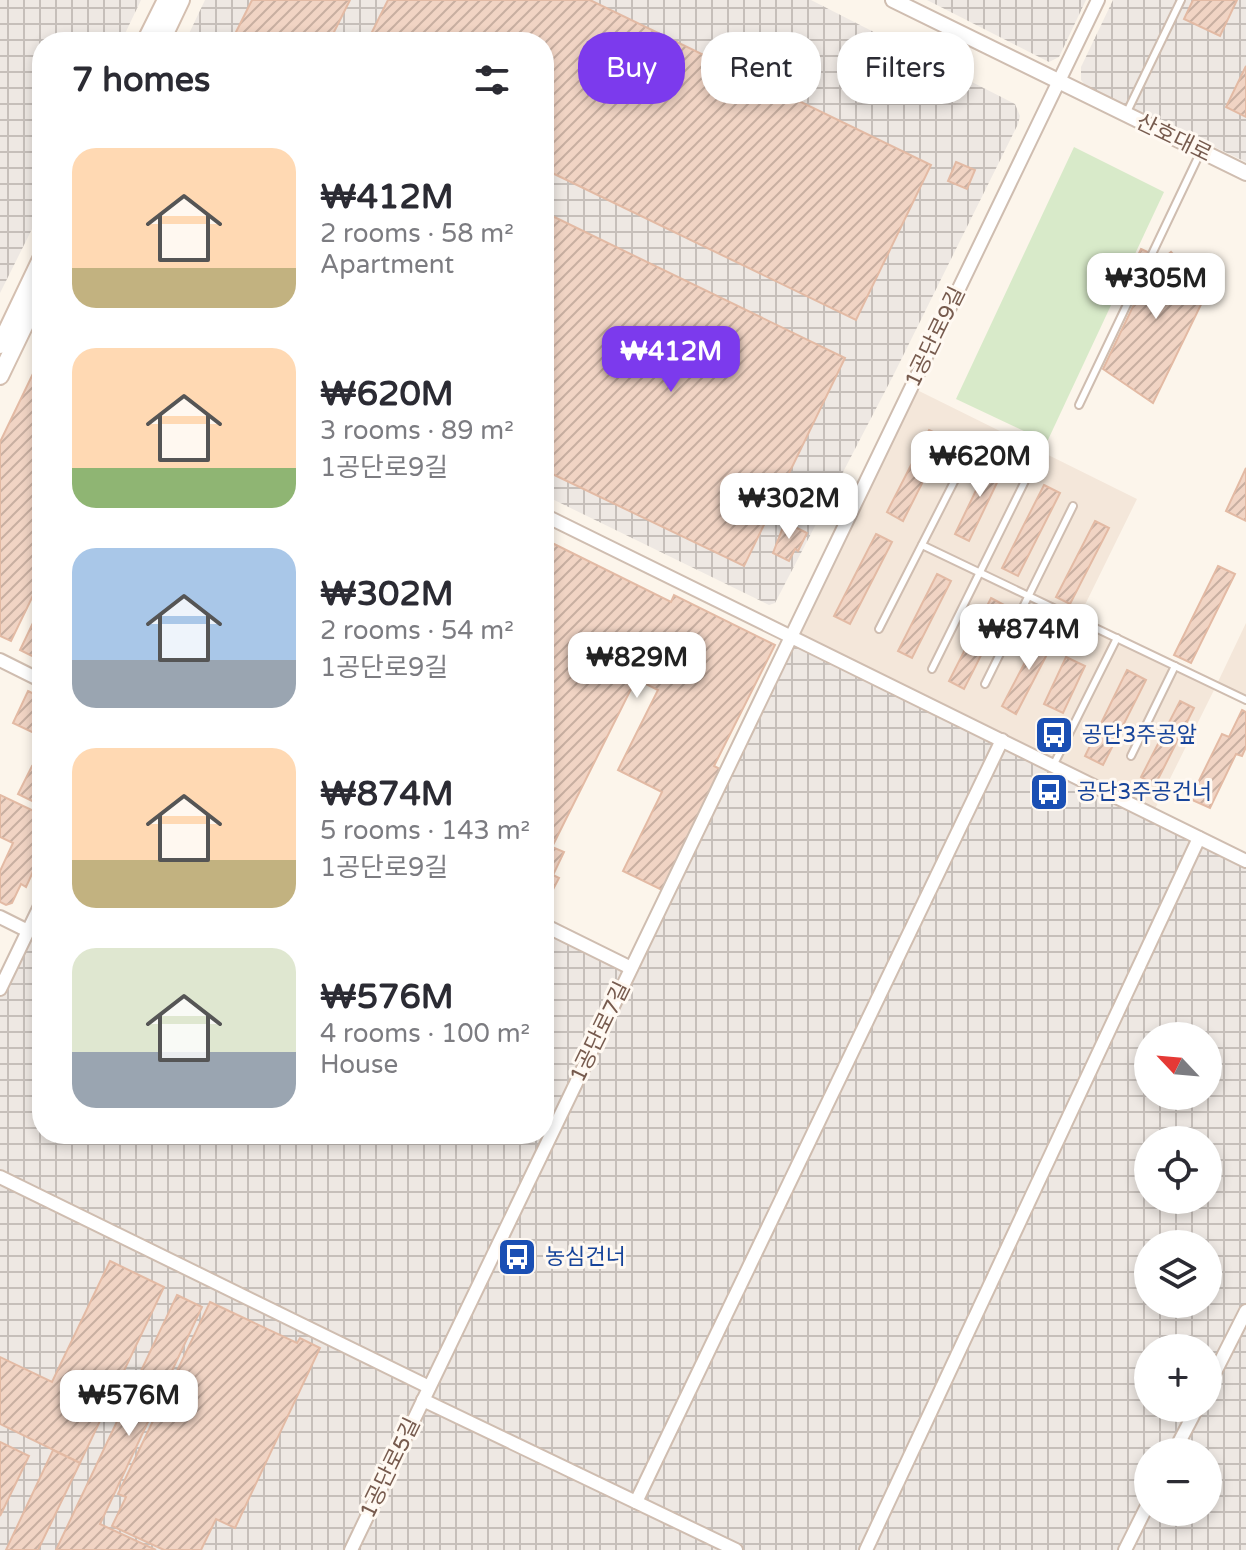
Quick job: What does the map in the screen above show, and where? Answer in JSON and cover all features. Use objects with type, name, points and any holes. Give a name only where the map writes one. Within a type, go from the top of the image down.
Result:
[{"type":"main road","points":[[150,32],[166,0]]},
{"type":"main road","points":[[166,32],[181,0]]},
{"type":"main road","points":[[0,345],[32,281]]},
{"type":"main road","points":[[0,376],[32,310]]},
{"type":"street","name":"산호대로","points":[[893,0],[1246,173]]},
{"type":"street","points":[[1059,81],[1098,0]]},
{"type":"street","name":"1공단로9길","points":[[791,637],[1059,81]]},
{"type":"street","points":[[554,520],[1246,861]]},
{"type":"street","name":"1공단로7길","points":[[554,1128],[791,637]]},
{"type":"street","points":[[0,660],[32,676]]},
{"type":"street","points":[[636,1502],[1002,740]]},
{"type":"street","points":[[866,1550],[1199,838]]},
{"type":"street","points":[[0,917],[28,931]]},
{"type":"street","points":[[0,989],[4,972],[32,923]]},
{"type":"street","points":[[554,930],[631,968]]},
{"type":"street","name":"1공단로7길","points":[[429,1387],[546,1144]]},
{"type":"street","points":[[0,1177],[429,1387]]},
{"type":"street","points":[[1222,1358],[1246,1311]]},
{"type":"street","name":"1공단로5길","points":[[351,1550],[429,1387]]},
{"type":"street","points":[[423,1400],[736,1550]]},
{"type":"street","points":[[1125,1550],[1137,1526]]},
{"type":"lane","points":[[1126,114],[1181,0]]},
{"type":"lane","points":[[1152,254],[1201,151]]},
{"type":"lane","points":[[1079,405],[1132,294]]},
{"type":"lane","points":[[879,629],[960,470]]},
{"type":"lane","points":[[932,669],[1027,477]]},
{"type":"lane","points":[[985,684],[1073,506]]},
{"type":"lane","points":[[922,545],[1246,700]]},
{"type":"lane","points":[[1053,766],[1117,638]]},
{"type":"lane","points":[[1131,756],[1175,666]]},
{"type":"shaded area","points":[[0,0],[141,0],[126,32],[32,32],[32,229],[0,293]]},
{"type":"shaded area","points":[[205,0],[811,0],[874,32],[837,32],[837,104],[974,104],[974,83],[1015,104],[1020,116],[894,374],[775,603],[769,605],[554,500],[554,32],[190,32]]},
{"type":"shaded area","points":[[927,0],[1086,0],[1059,57],[1049,62]]},
{"type":"shaded area","points":[[1113,0],[1246,0],[1246,162],[1086,86],[1081,80],[1081,67]]},
{"type":"shaded area","points":[[911,387],[1137,499],[1078,619],[1216,686],[1152,815],[791,637]]},
{"type":"shaded area","points":[[1246,623],[1246,700],[1216,686]]},
{"type":"shaded area","points":[[791,637],[1246,861],[1246,1550],[0,1550],[0,989],[32,923],[32,1144],[554,1144],[554,930],[631,968]]},
{"type":"green space","points":[[1074,147],[1164,192],[1047,442],[956,399]]},
{"type":"building","points":[[252,0],[350,0],[334,32],[236,32]]},
{"type":"building","points":[[388,0],[590,0],[656,32],[578,32],[578,104],[685,104],[685,46],[701,54],[701,104],[805,104],[931,165],[856,320],[554,174],[554,32],[372,32]]},
{"type":"building","points":[[1193,0],[1237,0],[1220,36],[1184,19]]},
{"type":"building","points":[[1246,66],[1246,117],[1226,107]]},
{"type":"building","points":[[956,162],[975,170],[967,189],[948,181]]},
{"type":"building","points":[[554,217],[845,358],[744,566],[554,475]]},
{"type":"building","points":[[1141,249],[1163,259],[1171,252],[1183,265],[1200,263],[1201,283],[1212,282],[1153,403],[1103,369],[1138,296],[1122,289]]},
{"type":"building","points":[[32,376],[32,598],[11,641],[0,636],[0,442]]},
{"type":"building","points":[[929,430],[945,438],[903,521],[887,512]]},
{"type":"building","points":[[992,457],[1006,464],[969,541],[955,534]]},
{"type":"building","points":[[1246,468],[1246,521],[1226,511]]},
{"type":"building","points":[[1044,485],[1060,493],[1018,576],[1002,568]]},
{"type":"building","points":[[1095,521],[1109,528],[1070,604],[1056,597]]},
{"type":"building","points":[[785,522],[807,533],[789,561],[773,553]]},
{"type":"building","points":[[876,534],[892,542],[850,624],[834,616]]},
{"type":"building","points":[[554,544],[671,602],[674,595],[775,645],[714,766],[720,769],[717,780],[662,890],[623,871],[662,792],[618,770],[658,690],[636,679],[554,843]]},
{"type":"building","points":[[1218,566],[1235,574],[1191,663],[1174,655]]},
{"type":"building","points":[[937,574],[951,581],[912,658],[898,651]]},
{"type":"building","points":[[991,598],[1006,606],[964,689],[949,681]]},
{"type":"building","points":[[32,625],[32,656],[20,650]]},
{"type":"building","points":[[1042,630],[1056,637],[1016,714],[1002,706]]},
{"type":"building","points":[[1066,657],[1085,666],[1063,713],[1044,704]]},
{"type":"building","points":[[1127,670],[1146,680],[1103,765],[1085,756]]},
{"type":"building","points":[[28,691],[32,693],[32,732],[13,723]]},
{"type":"building","points":[[1180,701],[1194,708],[1155,785],[1141,777]]},
{"type":"building","points":[[1242,710],[1246,712],[1246,747],[1242,756],[1236,754],[1210,808],[1190,799],[1222,734],[1229,737]]},
{"type":"building","points":[[32,766],[32,801],[18,794]]},
{"type":"building","points":[[0,795],[32,810],[32,874],[26,887],[21,884],[12,903],[6,905],[0,902],[0,871],[13,843],[0,837]]},
{"type":"building","points":[[554,848],[564,852],[554,873]]},
{"type":"building","points":[[110,1261],[164,1287],[80,1463],[0,1424],[0,1357],[52,1382]]},
{"type":"building","points":[[177,1295],[202,1307],[100,1524],[156,1550],[56,1550]]},
{"type":"building","points":[[210,1302],[297,1343],[300,1338],[320,1348],[235,1528],[216,1519],[201,1550],[164,1550],[112,1526],[126,1497],[118,1494]]},
{"type":"building","points":[[0,1442],[29,1456],[0,1516]]},
{"type":"building","points":[[53,1450],[80,1463],[38,1550],[6,1550]]},
{"type":"place","name":"공단3주공앞","points":[[1054,735]]},
{"type":"place","name":"공단3주공건너","points":[[1049,792]]},
{"type":"place","name":"농심건너","points":[[517,1257]]}]
